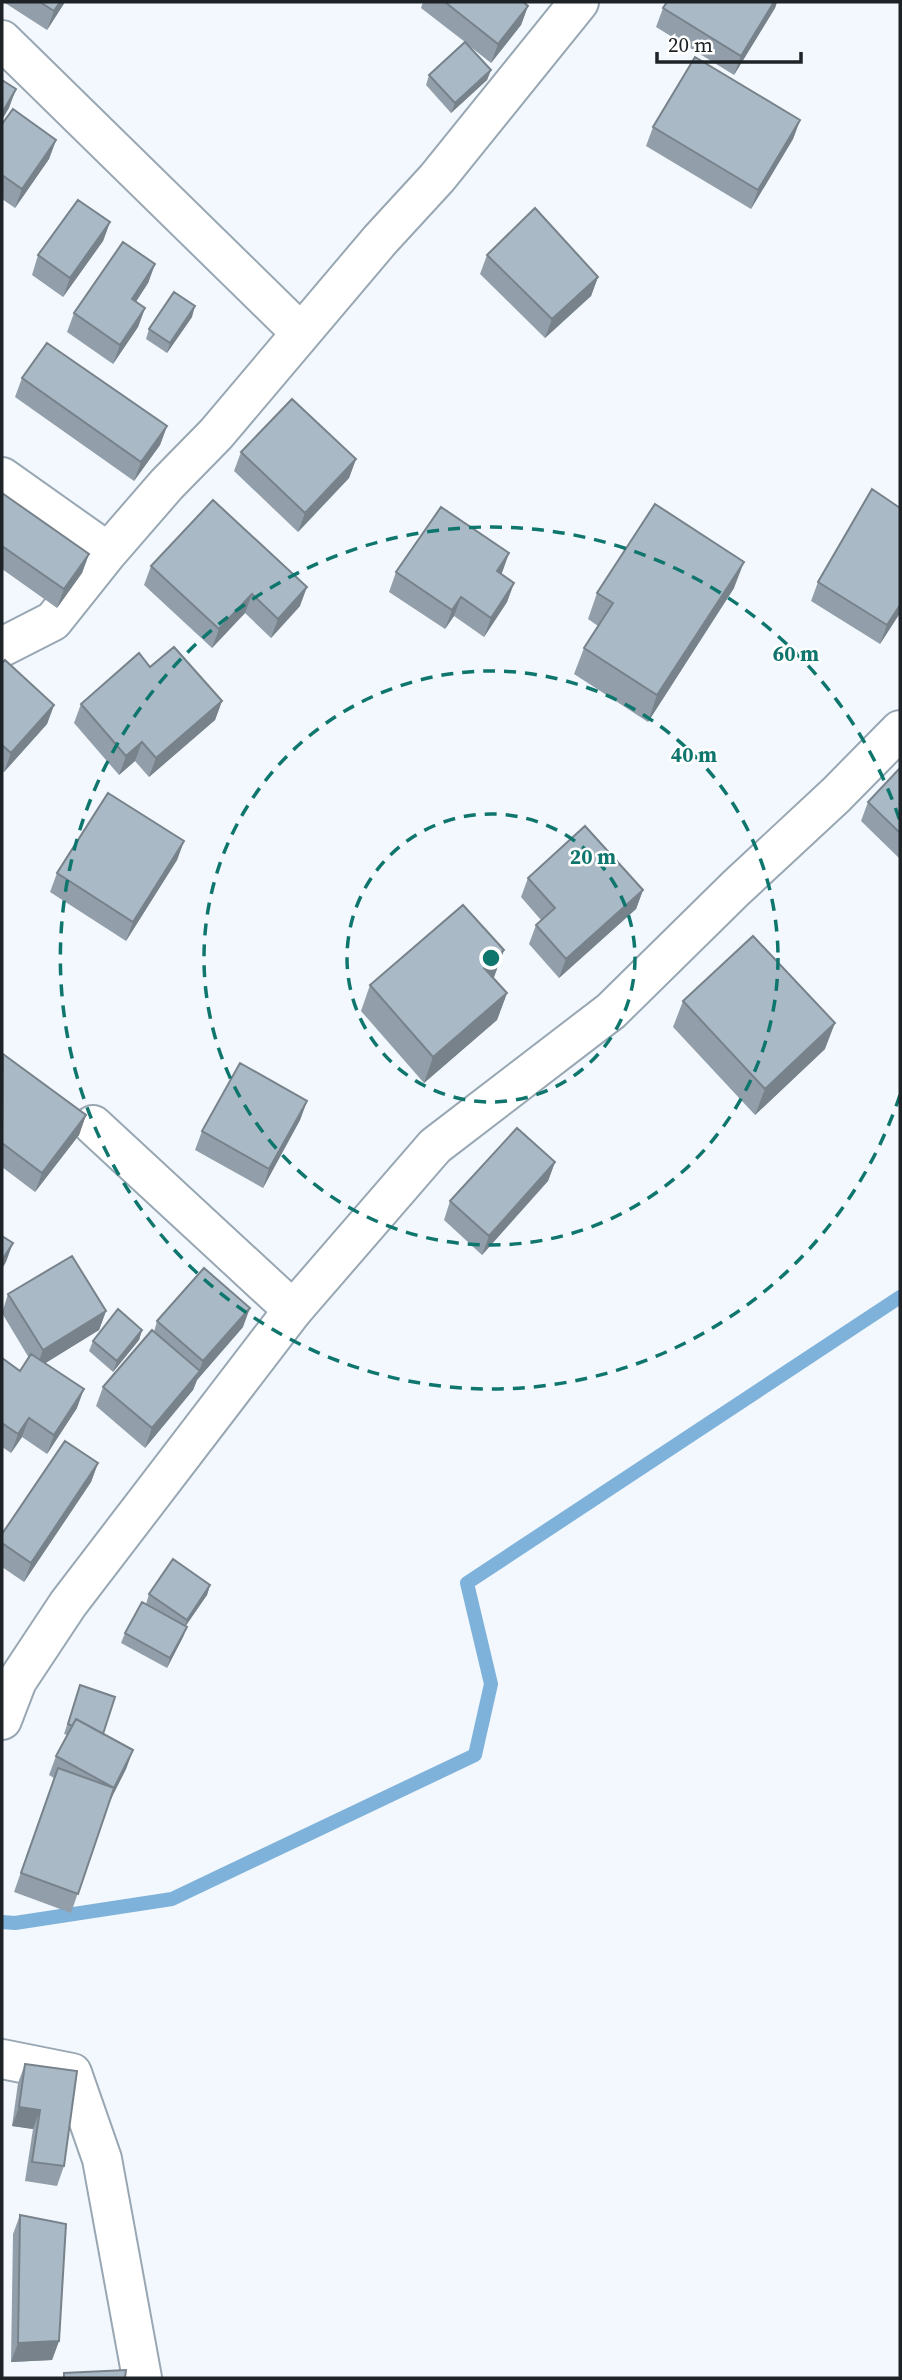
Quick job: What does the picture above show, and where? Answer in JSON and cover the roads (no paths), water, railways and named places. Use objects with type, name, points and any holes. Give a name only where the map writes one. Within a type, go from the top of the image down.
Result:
[{"type":"street","points":[[2,648],[53,621],[108,552],[216,433],[437,178],[579,2]]},
{"type":"street","points":[[2,40],[301,333]]},
{"type":"street","points":[[2,477],[108,552]]},
{"type":"street","points":[[2,1720],[9,1677],[293,1310],[435,1146],[611,1011],[900,730]]},
{"type":"street","points":[[93,1125],[293,1310]]},
{"type":"street","points":[[2,2059],[72,2073],[102,2159],[142,2378]]},
{"type":"waterway","points":[[2,1922],[15,1923],[172,1899],[475,1755],[491,1684],[467,1583],[900,1297]]}]
